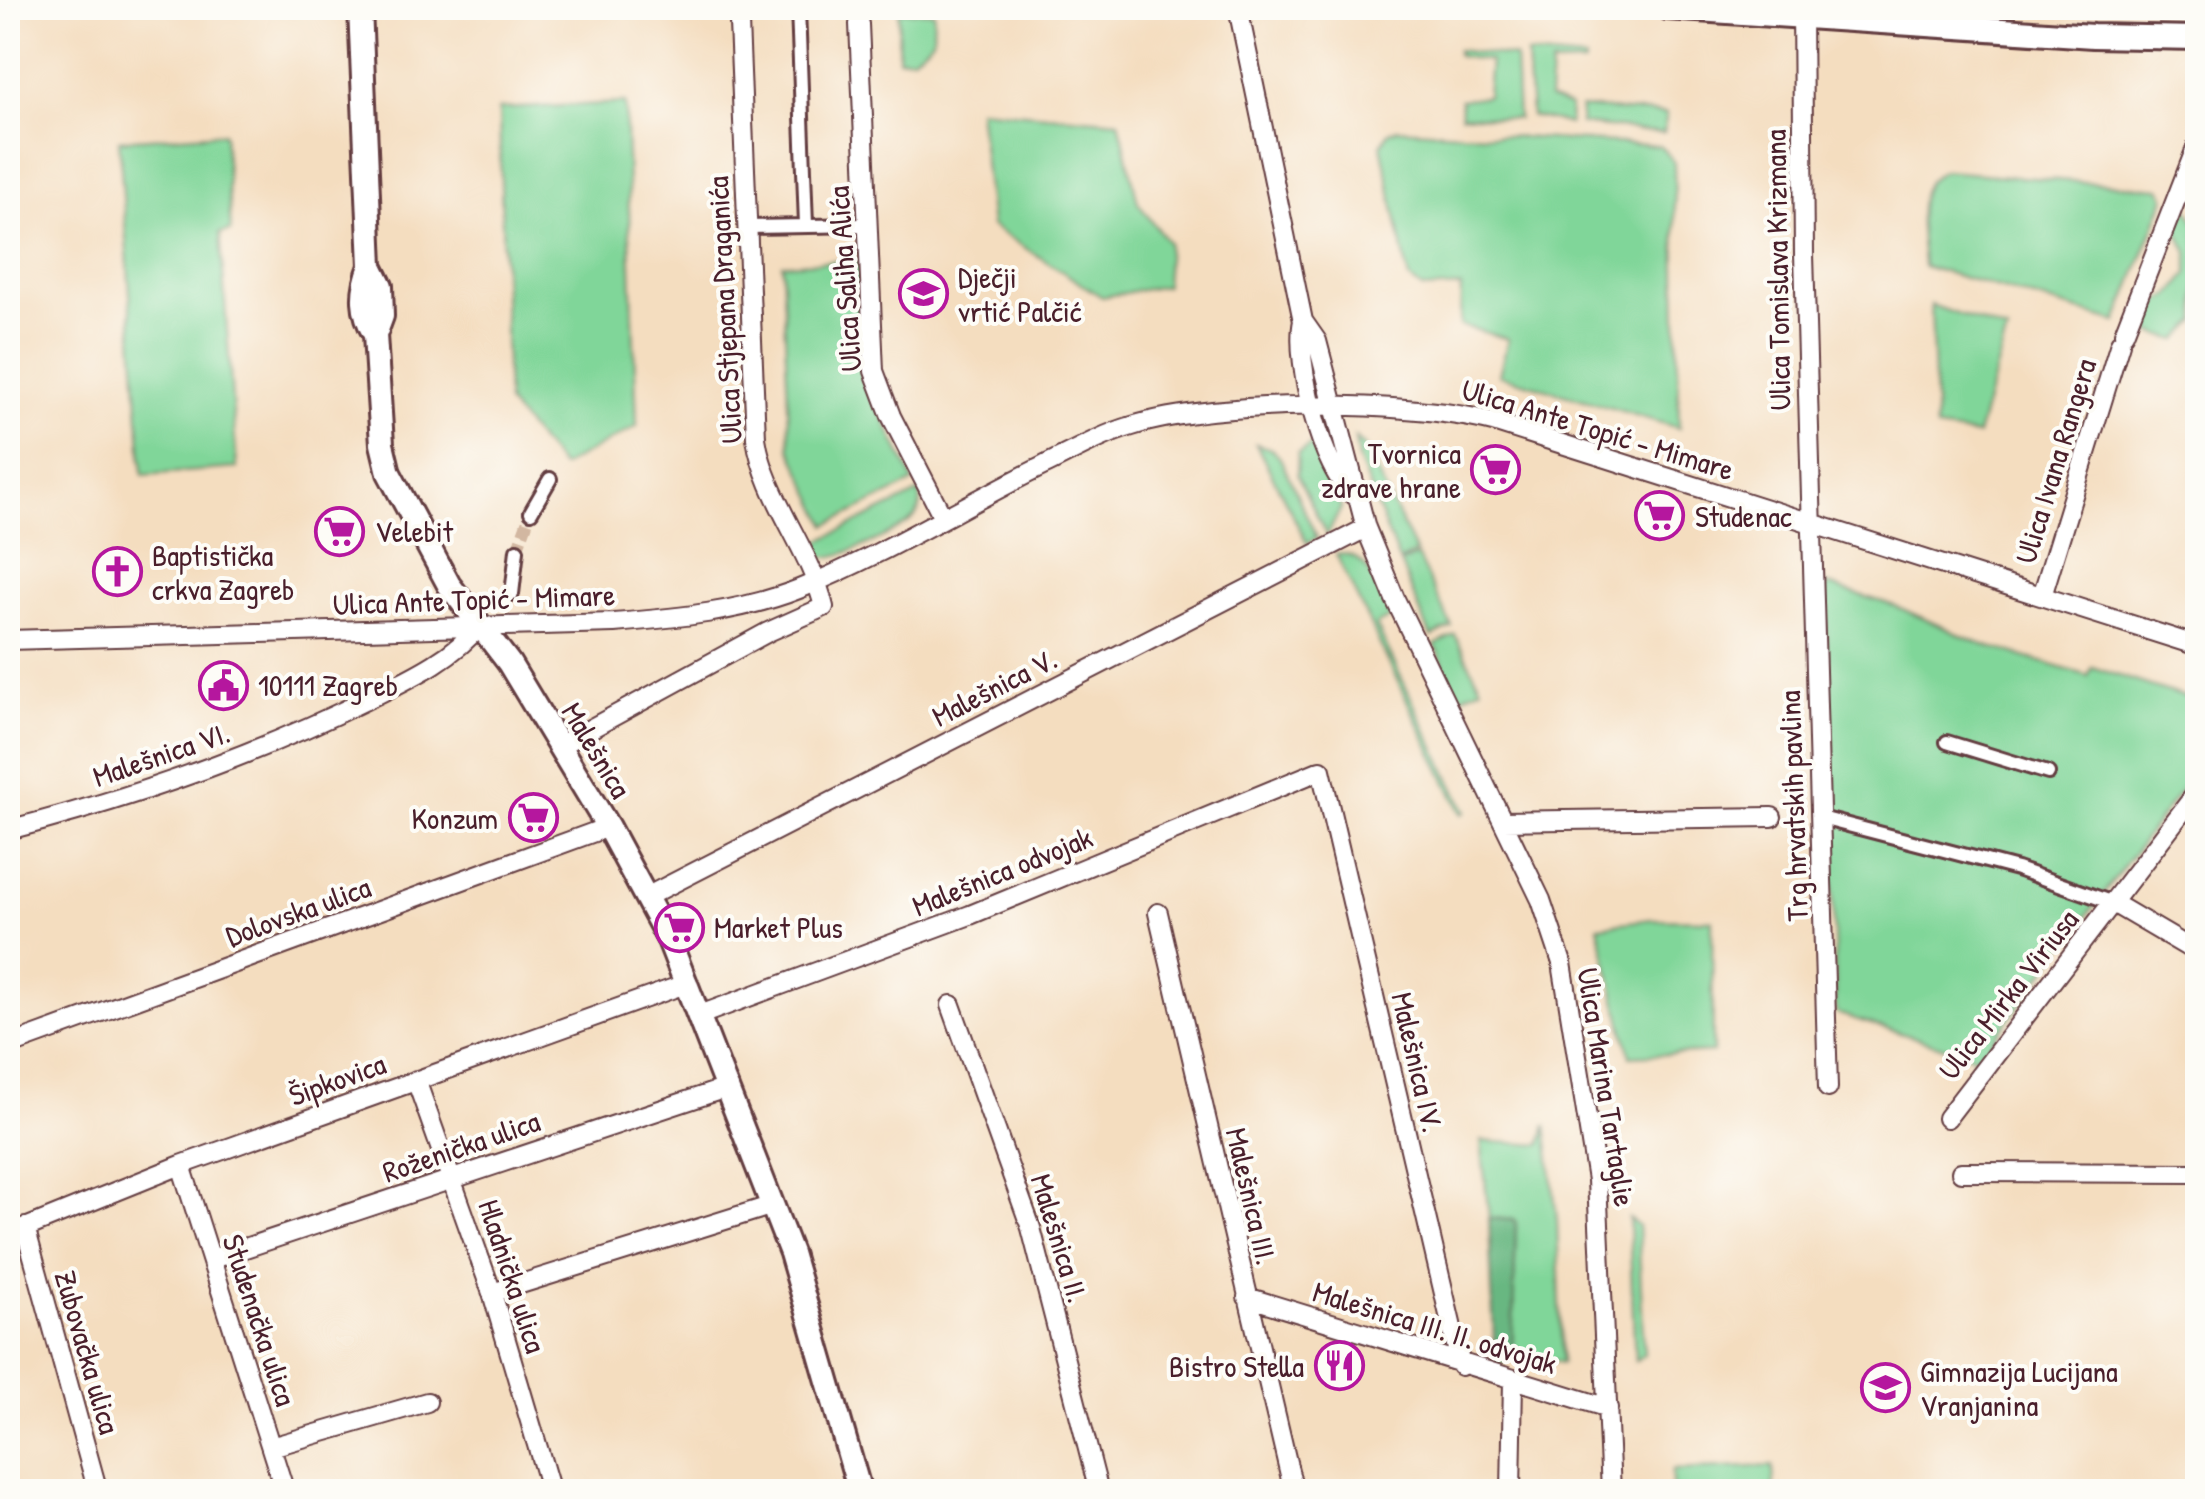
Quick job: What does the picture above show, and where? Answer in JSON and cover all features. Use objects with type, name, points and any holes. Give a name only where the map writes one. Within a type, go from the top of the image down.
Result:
[{"type":"street","name":"Malešnica","points":[[360,8],[371,266],[362,288],[364,316],[374,336],[382,444],[389,472],[449,585],[480,625],[559,746],[648,896],[688,983],[774,1204],[818,1338],[860,1492]]},
{"type":"street","points":[[798,8],[806,226]]},
{"type":"street","name":"Ulica Marina Tartaglie","points":[[1238,8],[1302,321],[1300,337],[1314,408],[1334,474],[1354,495]]},
{"type":"street","points":[[1667,8],[1802,12],[2074,35],[2198,38]]},
{"type":"street","name":"Ulica Tomislava Krizmana","points":[[1802,12],[1810,522]]},
{"type":"street","name":"Ulica Stjepana Draganića","points":[[739,23],[759,459],[818,581]]},
{"type":"street","name":"Ulica Saliha Alića","points":[[859,24],[874,371],[891,416],[942,515]]},
{"type":"street","name":"Ulica Ivana Rangera","points":[[2042,596],[2122,338],[2198,143]]},
{"type":"street","points":[[748,226],[866,225]]},
{"type":"street","name":"Ulica Marina Tartaglie","points":[[1302,321],[1315,336],[1353,470],[1354,495],[1366,528],[1546,914],[1572,1006],[1597,1180],[1611,1492]]},
{"type":"street","name":"Ulica Ante Topić - Mimare","points":[[8,640],[661,619],[772,599],[818,581],[942,515],[1134,425],[1194,414],[1334,408],[1461,414],[2198,646]]},
{"type":"street","points":[[530,512],[550,480]]},
{"type":"street","name":"Trg hrvatskih pavlina","points":[[1810,522],[1828,1088]]},
{"type":"street","name":"Malešnica V.","points":[[648,896],[1366,528]]},
{"type":"street","points":[[512,594],[517,550]]},
{"type":"street","points":[[559,746],[768,632],[824,607],[818,581]]},
{"type":"street","name":"Malešnica VI.","points":[[8,830],[242,757],[407,680],[466,643],[480,625]]},
{"type":"street","points":[[1947,742],[2048,773]]},
{"type":"street","name":"Malešnica odvojak","points":[[700,1015],[970,915],[1321,770]]},
{"type":"street","name":"Malešnica IV.","points":[[1321,770],[1461,1366]]},
{"type":"street","points":[[2113,903],[2198,791]]},
{"type":"street","name":"Trg hrvatskih pavlina","points":[[1503,821],[1772,816]]},
{"type":"street","points":[[1821,818],[2018,869],[2113,903],[2198,953]]},
{"type":"street","name":"Dolovska ulica","points":[[8,1046],[608,827]]},
{"type":"street","name":"Ulica Mirka Viriusa","points":[[1946,1118],[2113,903]]},
{"type":"street","name":"Malešnica III.","points":[[1158,913],[1294,1492]]},
{"type":"street","name":"Šipkovica","points":[[16,1231],[182,1164],[688,983]]},
{"type":"street","name":"Malešnica II.","points":[[951,1005],[1031,1228],[1099,1492]]},
{"type":"street","name":"Hladnička ulica","points":[[416,1080],[492,1292],[552,1492]]},
{"type":"street","name":"Roženička ulica","points":[[212,1259],[729,1087]]},
{"type":"street","name":"Studenačka ulica","points":[[182,1164],[285,1492]]},
{"type":"street","points":[[1961,1172],[2198,1172]]},
{"type":"street","points":[[492,1292],[774,1204]]},
{"type":"street","name":"Zubovačka ulica","points":[[16,1231],[98,1492]]},
{"type":"street","name":"Malešnica III. II. odvojak","points":[[1247,1296],[1461,1366],[1608,1408]]},
{"type":"street","points":[[1511,1492],[1514,1380]]},
{"type":"street","points":[[271,1447],[427,1402]]},
{"type":"green space","points":[[899,11],[934,12],[933,40],[913,57],[898,58]]},
{"type":"green space","points":[[1457,50],[1515,57],[1518,119],[1461,115],[1460,100],[1487,96],[1490,61],[1457,56]]},
{"type":"green space","points":[[1527,55],[1585,60],[1584,64],[1551,65],[1549,99],[1570,107],[1569,124],[1531,116]]},
{"type":"green space","points":[[625,103],[637,426],[561,467],[507,403],[499,109]]},
{"type":"green space","points":[[1581,108],[1666,114],[1664,133],[1580,124]]},
{"type":"green space","points":[[978,109],[1119,121],[1138,203],[1168,243],[1165,286],[1102,297],[991,226]]},
{"type":"green space","points":[[1398,129],[1661,146],[1674,163],[1679,428],[1499,375],[1508,339],[1460,325],[1461,287],[1422,289],[1409,279],[1381,145],[1389,132]]},
{"type":"green space","points":[[224,133],[231,231],[220,233],[237,468],[143,475],[119,140]]},
{"type":"green space","points":[[1944,171],[2160,188],[2165,196],[2162,207],[2117,322],[1923,266],[1921,198],[1925,186]]},
{"type":"green space","points":[[2187,207],[2197,225],[2197,321],[2178,340],[2135,328],[2140,312],[2170,296],[2188,274],[2188,252],[2175,226]]},
{"type":"green space","points":[[858,260],[865,379],[914,482],[827,525],[790,448],[782,264]]},
{"type":"green space","points":[[1931,305],[2007,332],[1977,435],[1936,429]]},
{"type":"green space","points":[[1355,438],[1365,448],[1416,553],[1399,561],[1358,459]]},
{"type":"green space","points":[[1316,442],[1341,508],[1327,536],[1297,475],[1298,453]]},
{"type":"green space","points":[[1256,444],[1272,449],[1280,458],[1317,538],[1307,543]]},
{"type":"green space","points":[[920,492],[916,515],[886,535],[829,557],[821,557],[812,545]]},
{"type":"green space","points":[[1336,554],[1357,559],[1377,585],[1391,617],[1376,625],[1466,812],[1462,814]]},
{"type":"green space","points":[[1417,556],[1452,627],[1431,637],[1400,563]]},
{"type":"green space","points":[[1825,584],[1898,607],[1978,643],[2088,676],[2092,667],[2197,701],[2197,769],[1980,1058],[1836,1013]]},
{"type":"green space","points":[[1455,635],[1481,687],[1457,699],[1435,645]]},
{"type":"green space","points":[[1651,919],[1712,920],[1713,1052],[1630,1056],[1598,926]]},
{"type":"green space","points":[[1546,1125],[1557,1219],[1562,1363],[1512,1351],[1516,1225],[1514,1220],[1489,1218],[1481,1141],[1541,1145]]},
{"type":"green space","points":[[1489,1218],[1514,1220],[1516,1225],[1512,1350],[1505,1363],[1495,1364]]},
{"type":"green space","points":[[1629,1218],[1638,1225],[1644,1354],[1635,1361]]},
{"type":"green space","points":[[1773,1466],[1774,1491],[1672,1491],[1672,1470]]},
{"type":"tunnel","points":[[517,550],[531,512]]},
{"type":"place","name":"Dječji vrtić Palčić","points":[[923,294]]},
{"type":"place","name":"Tvornica zdrave hrane","points":[[1496,470]]},
{"type":"place","name":"Studenac","points":[[1660,516]]},
{"type":"place","name":"Velebit","points":[[340,531]]},
{"type":"place","name":"Baptistička crkva Zagreb","points":[[117,572]]},
{"type":"place","name":"10111 Zagreb","points":[[223,685]]},
{"type":"place","name":"Konzum","points":[[533,818]]},
{"type":"place","name":"Market Plus","points":[[679,927]]},
{"type":"place","name":"Bistro Stella","points":[[1339,1366]]},
{"type":"place","name":"Gimnazija Lucijana Vranjanina","points":[[1885,1388]]}]
